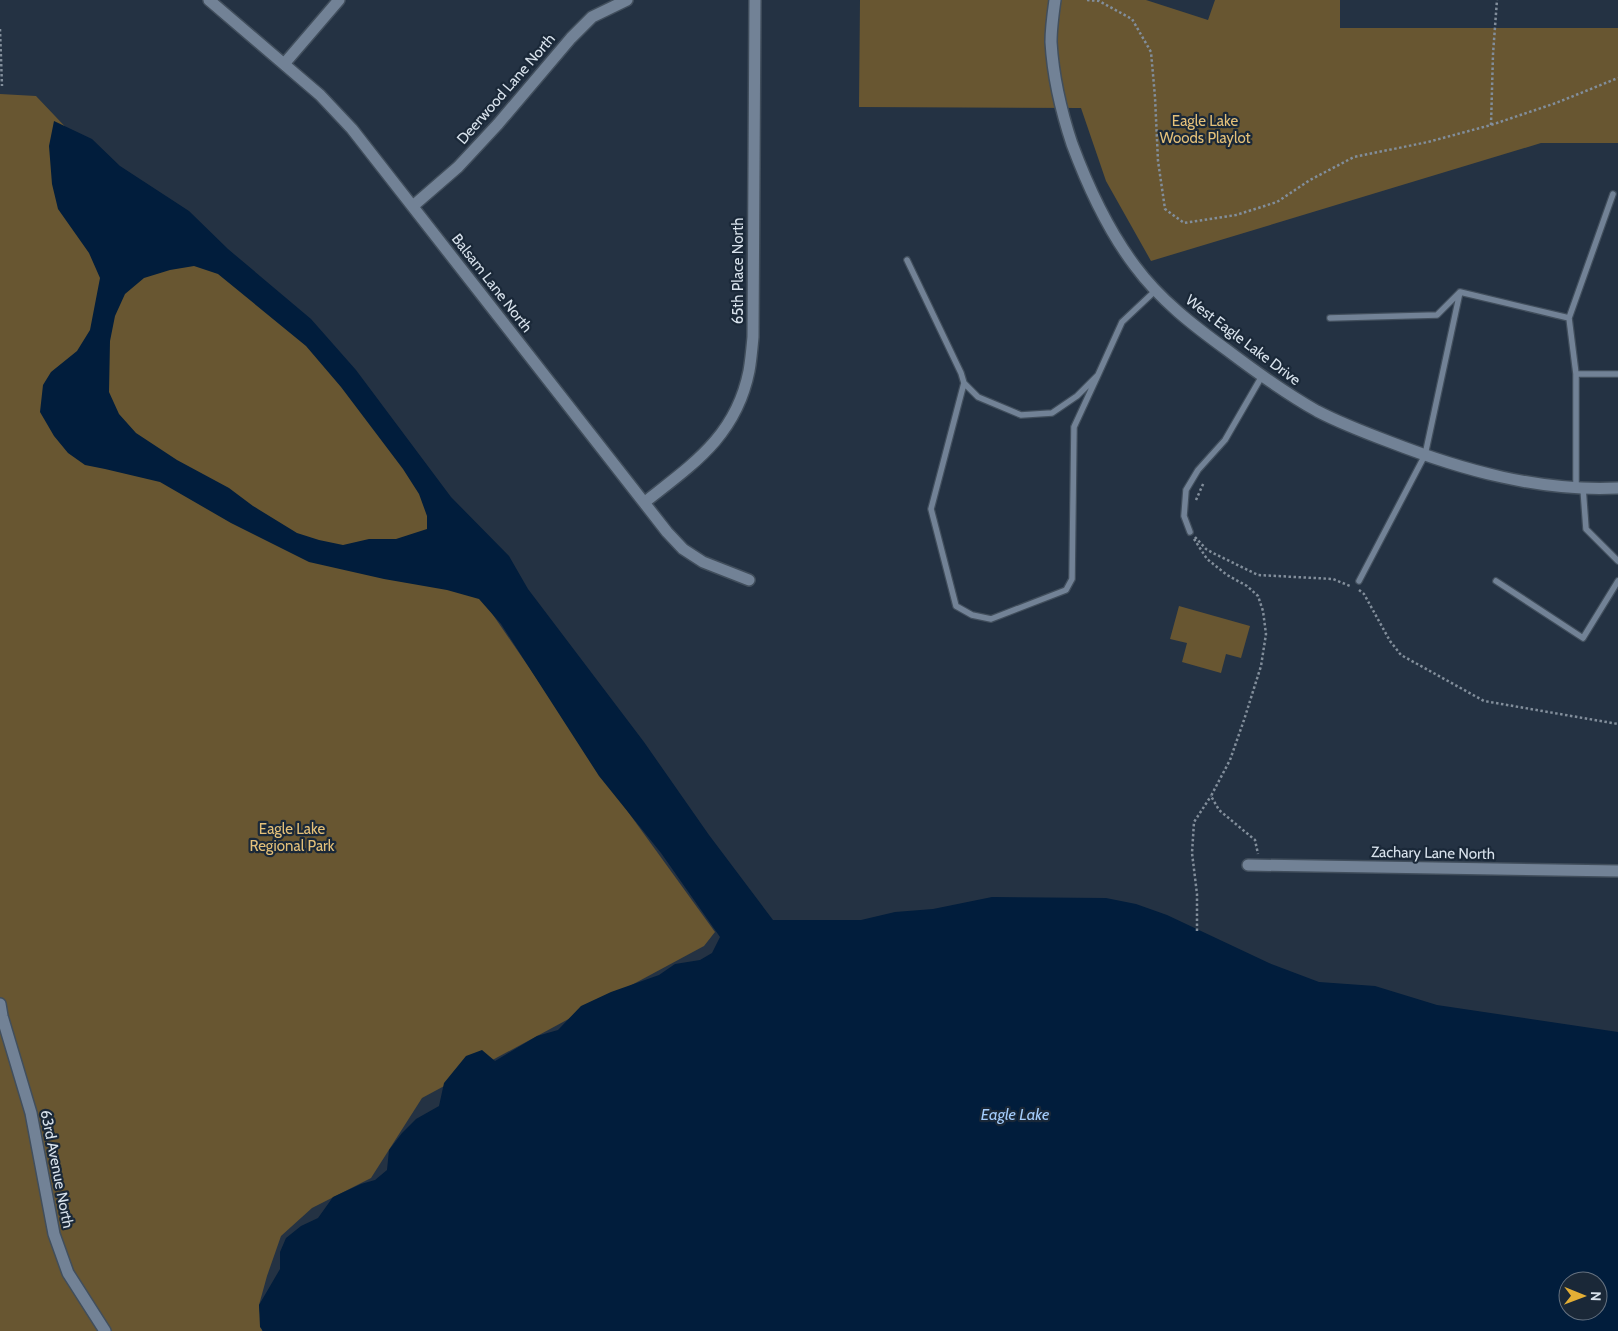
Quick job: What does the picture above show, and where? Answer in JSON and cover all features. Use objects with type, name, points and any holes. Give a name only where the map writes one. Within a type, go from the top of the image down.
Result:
[{"type":"street","name":"Balsam Lane North","points":[[209,0],[320,95],[352,129],[667,532],[683,549],[703,562],[749,580]]},
{"type":"street","points":[[284,64],[339,0]]},
{"type":"street","name":"Deerwood Lane North","points":[[412,206],[458,167],[498,124],[571,38],[592,17],[627,0]]},
{"type":"street","name":"65th Place North","points":[[645,502],[685,470],[714,443],[726,427],[740,402],[749,371],[753,337],[755,0]]},
{"type":"street","name":"West Eagle Lake Drive","points":[[1055,0],[1051,41],[1054,67],[1064,119],[1091,194],[1135,266],[1156,290],[1194,326],[1281,390],[1319,412],[1371,435],[1461,467],[1507,478],[1553,486],[1618,488]]},
{"type":"street","name":"Zachary Lane North","points":[[1248,865],[1618,871]]},
{"type":"street","name":"63rd Avenue North","points":[[0,1004],[31,1113],[54,1234],[68,1273],[105,1331]]},
{"type":"lane","points":[[1613,194],[1569,318],[1576,374],[1579,487],[1586,529],[1618,561]]},
{"type":"lane","points":[[907,260],[961,372],[964,383],[978,397],[1022,414],[1052,412],[1077,396],[1098,375]]},
{"type":"lane","points":[[964,383],[931,509],[956,606],[972,615],[991,619],[1066,590],[1072,579],[1074,427],[1122,322],[1156,290]]},
{"type":"lane","points":[[1460,292],[1569,318]]},
{"type":"lane","points":[[1330,318],[1437,315],[1460,292]]},
{"type":"lane","points":[[1359,580],[1425,455],[1460,292]]},
{"type":"lane","points":[[1576,374],[1618,374]]},
{"type":"lane","points":[[1190,532],[1184,516],[1186,490],[1198,470],[1225,440],[1262,376]]},
{"type":"lane","points":[[1496,581],[1583,638],[1618,581]]},
{"type":"path","points":[[1087,0],[1099,1],[1132,19],[1151,52],[1158,161],[1165,209],[1184,223],[1236,215],[1277,202],[1310,180],[1354,157],[1428,142],[1491,125],[1556,103],[1618,78]]},
{"type":"path","points":[[1491,125],[1497,0]]},
{"type":"path","points":[[0,29],[2,86]]},
{"type":"path","points":[[1196,507],[1196,499],[1208,474]]},
{"type":"path","points":[[1190,532],[1206,549],[1258,575],[1334,579],[1356,588],[1364,594],[1390,641],[1401,654],[1484,701],[1618,724]]},
{"type":"path","points":[[1190,532],[1207,558],[1227,575],[1247,586],[1258,596],[1263,611],[1266,634],[1261,666],[1230,760],[1211,796],[1194,822],[1192,853],[1197,894],[1197,931]]},
{"type":"path","points":[[1211,796],[1219,810],[1255,840],[1261,865]]},
{"type":"green space","name":"Eagle Lake Woods Playlot","points":[[860,0],[1146,0],[1208,20],[1215,0],[1340,0],[1340,28],[1618,28],[1618,143],[1541,143],[1151,261],[1106,181],[1081,108],[859,107]]},
{"type":"green space","name":"Eagle Lake Regional Park","points":[[0,94],[36,96],[130,195],[329,364],[456,527],[491,612],[631,816],[715,932],[704,946],[422,1098],[371,1178],[312,1208],[281,1236],[259,1305],[262,1331],[0,1331]]},
{"type":"green space","points":[[1179,606],[1250,626],[1241,658],[1226,654],[1221,673],[1182,662],[1187,643],[1170,639]]},
{"type":"water","name":"Eagle Lake","points":[[54,121],[92,139],[120,166],[189,211],[228,249],[311,319],[356,370],[451,497],[509,556],[528,589],[644,742],[709,835],[773,920],[861,920],[895,912],[933,909],[992,897],[1106,898],[1136,904],[1167,915],[1269,963],[1319,982],[1375,986],[1437,1005],[1618,1032],[1618,1331],[263,1331],[260,1327],[259,1305],[280,1269],[280,1252],[286,1238],[301,1226],[318,1218],[333,1197],[361,1184],[375,1180],[387,1170],[389,1150],[416,1119],[439,1106],[444,1083],[466,1056],[482,1050],[495,1061],[537,1036],[558,1030],[581,1006],[611,992],[659,975],[675,964],[700,960],[712,953],[720,937],[661,853],[599,776],[501,624],[479,599],[447,590],[384,579],[309,562],[231,523],[160,482],[85,465],[68,453],[54,436],[40,412],[43,385],[51,372],[77,351],[90,330],[100,278],[89,253],[58,209],[52,184],[49,146]],"holes":[[[194,266],[218,274],[306,346],[341,387],[403,469],[419,494],[427,516],[427,529],[396,539],[369,539],[343,545],[297,533],[253,506],[229,488],[177,460],[136,433],[119,414],[109,392],[110,341],[115,316],[125,294],[144,278],[170,270]]]}]
